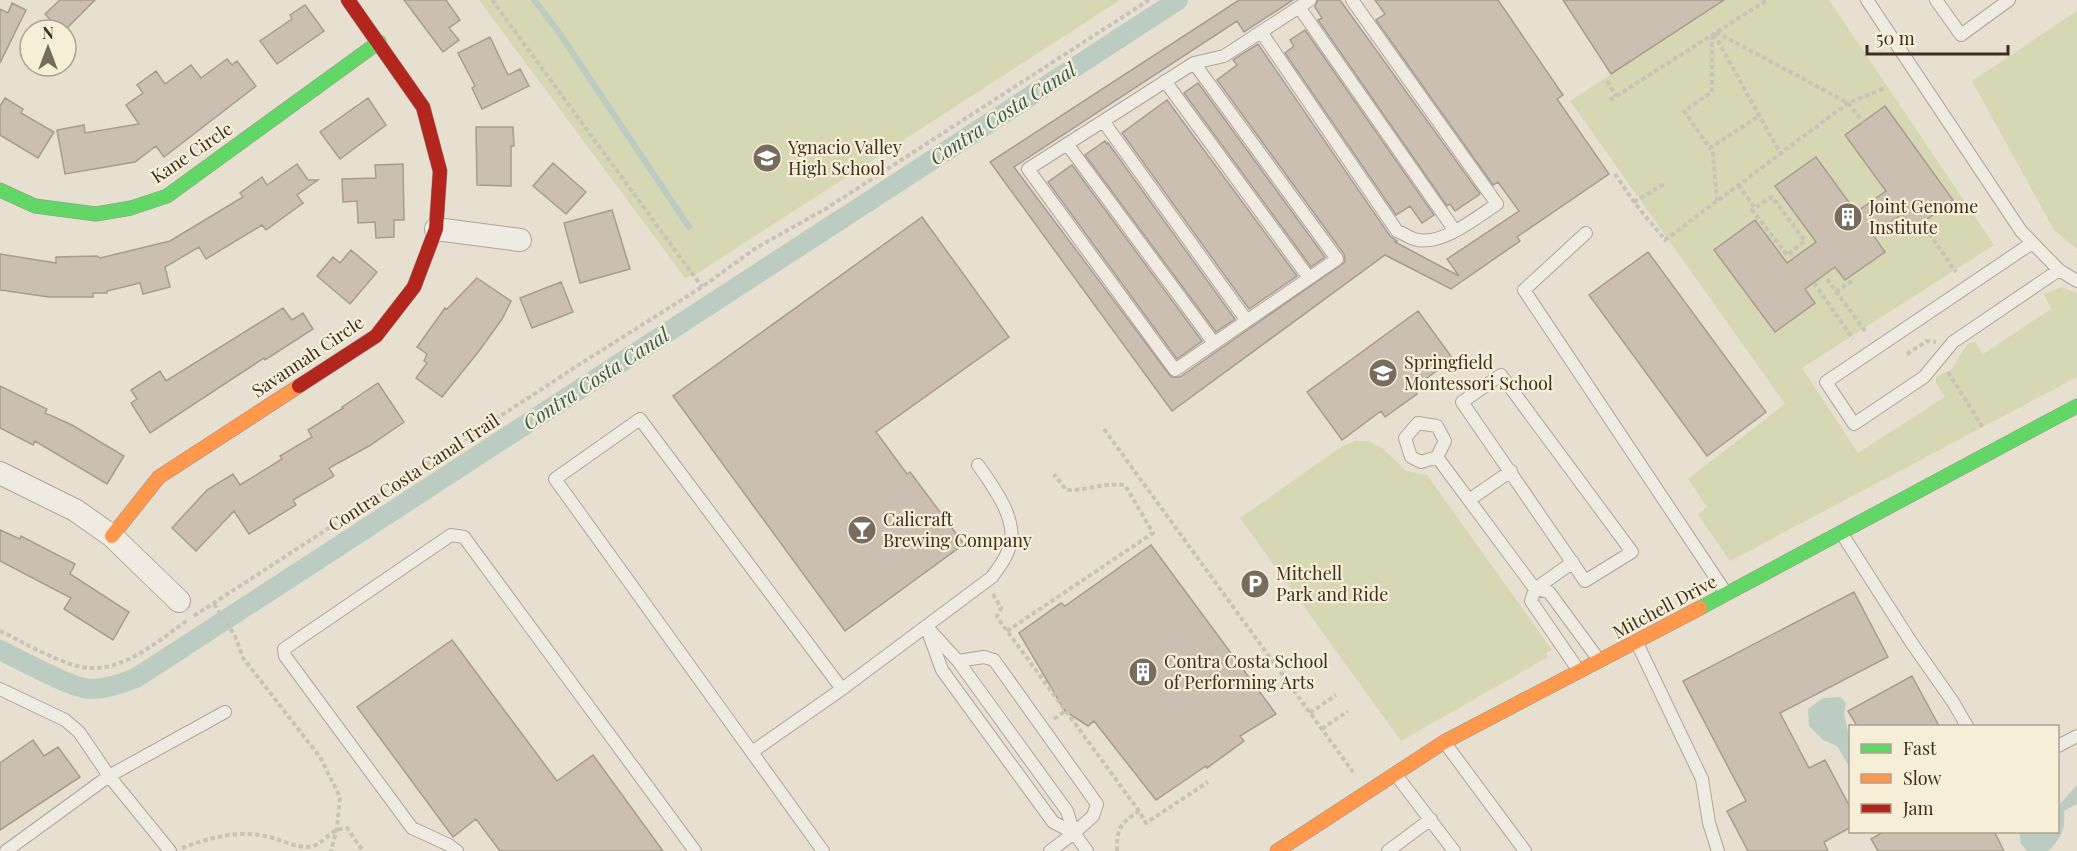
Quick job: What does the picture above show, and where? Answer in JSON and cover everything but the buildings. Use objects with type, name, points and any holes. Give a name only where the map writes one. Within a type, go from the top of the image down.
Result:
[{"type":"street","name":"Savannah Circle","points":[[112,536],[159,477],[376,336],[414,287],[436,230],[440,171],[423,107],[348,0]]},
{"type":"street","name":"Kane Circle","points":[[0,190],[35,206],[96,214],[131,208],[167,196],[379,42]]},
{"type":"street","points":[[436,230],[520,240]]},
{"type":"street","name":"Mitchell Drive","points":[[1277,851],[1444,742],[1842,533],[2077,406]]},
{"type":"street","points":[[0,473],[75,510],[112,536],[179,601]]},
{"type":"lane","points":[[1194,63],[1337,260],[1175,370],[1028,169],[1194,63],[1224,56],[1310,0]]},
{"type":"lane","points":[[1261,32],[1397,231],[1416,240],[1436,239],[1455,231],[1497,204],[1352,0]]},
{"type":"lane","points":[[1867,0],[2021,231],[2059,270],[2077,281]]},
{"type":"lane","points":[[1936,0],[1961,35],[2009,0]]},
{"type":"lane","points":[[1299,7],[1455,231]]},
{"type":"lane","points":[[1165,81],[1309,278]]},
{"type":"lane","points":[[1103,121],[1246,321]]},
{"type":"lane","points":[[1067,144],[1214,343]]},
{"type":"lane","points":[[1586,232],[1524,290],[1727,594]]},
{"type":"lane","points":[[2032,243],[1826,382],[1854,424],[1924,377],[1953,342],[2059,270]]},
{"type":"lane","points":[[1501,375],[1632,552],[1585,581],[1573,562],[1462,402],[1501,375]]},
{"type":"lane","points":[[823,851],[555,479],[640,419],[842,689]]},
{"type":"lane","points":[[1437,458],[1535,590],[1549,592],[1600,661]]},
{"type":"lane","points":[[752,752],[842,689],[986,581],[1005,560],[1011,542],[1009,520],[1002,501],[978,465]]},
{"type":"lane","points":[[1468,500],[1511,471]]},
{"type":"lane","points":[[1842,533],[1966,725]]},
{"type":"lane","points":[[457,851],[412,828],[285,656],[284,649],[452,535],[464,537],[695,851]]},
{"type":"lane","points":[[1573,562],[1535,590],[1531,601],[1579,672]]},
{"type":"lane","points":[[926,626],[958,661],[1067,811],[1074,833],[1087,851]]},
{"type":"lane","points":[[926,626],[942,670],[1053,822],[1074,833]]},
{"type":"lane","points":[[1636,642],[1702,779],[1709,822],[1718,851]]},
{"type":"lane","points":[[958,661],[984,657],[994,660],[1097,804],[1093,816],[1050,851]]},
{"type":"lane","points":[[0,689],[65,720],[79,732],[109,776],[172,851]]},
{"type":"lane","points":[[6,851],[109,776],[225,712]]},
{"type":"lane","points":[[2059,745],[2077,736]]},
{"type":"lane","points":[[1444,742],[1525,851]]},
{"type":"lane","points":[[1395,774],[1454,851]]},
{"type":"lane","points":[[1388,851],[1431,819]]},
{"type":"path","points":[[492,0],[702,287]]},
{"type":"path","name":"Contra Costa Canal Trail","points":[[0,631],[73,665],[89,668],[107,667],[130,659],[577,366],[702,287],[756,248],[827,208],[1149,0]]},
{"type":"path","points":[[1610,100],[1767,0]]},
{"type":"path","points":[[1714,34],[1848,103],[1863,122]]},
{"type":"path","points":[[1714,34],[1780,153]]},
{"type":"path","points":[[1714,34],[1712,92],[1684,111],[1710,148],[1759,116]]},
{"type":"path","points":[[1607,81],[1616,96]]},
{"type":"path","points":[[1615,174],[1665,240],[1848,103],[1885,88]]},
{"type":"path","points":[[1713,153],[1717,201]]},
{"type":"path","points":[[1634,202],[1666,183]]},
{"type":"path","points":[[1738,185],[1755,208]]},
{"type":"path","points":[[1772,197],[1806,241],[1787,255],[1752,210],[1755,208],[1772,197]]},
{"type":"path","points":[[1925,227],[1956,272]]},
{"type":"path","points":[[1827,279],[1865,331]]},
{"type":"path","points":[[1836,292],[1855,279]]},
{"type":"path","points":[[1814,283],[1853,339]]},
{"type":"path","points":[[1907,354],[1927,341],[1939,343]]},
{"type":"path","points":[[1948,372],[1994,451]]},
{"type":"path","points":[[1104,429],[1367,793]]},
{"type":"path","points":[[1007,631],[1153,532],[1125,485],[1113,483],[1078,491],[1066,490],[1054,474]]},
{"type":"path","points":[[986,581],[1001,608],[997,617],[1146,822],[1208,782]]},
{"type":"path","points":[[214,604],[235,636],[243,658],[320,757],[340,797],[337,828],[331,851]]},
{"type":"path","points":[[1310,713],[1336,695]]},
{"type":"path","points":[[1322,729],[1348,711]]},
{"type":"path","points":[[1118,851],[1122,823],[1139,811]]},
{"type":"path","points":[[172,851],[201,840],[242,834],[263,835],[308,847],[318,844],[337,828],[347,828],[363,851]]},
{"type":"green space","name":"Ygnacio Valley High School","points":[[479,0],[1120,0],[698,273],[685,278]]},
{"type":"green space","points":[[1726,0],[1829,0],[1994,245],[1802,368],[1858,453],[1945,397],[1936,383],[1936,377],[1951,370],[1968,343],[1975,342],[1983,354],[2051,309],[2044,294],[2062,287],[2077,293],[2077,377],[1730,561],[1698,515],[1707,507],[1688,479],[1785,404],[1570,101]]},
{"type":"green space","points":[[2077,11],[2077,249],[2054,230],[1972,81]]},
{"type":"green space","points":[[1355,441],[1368,441],[1382,448],[1406,471],[1427,475],[1552,650],[1546,653],[1548,657],[1401,741],[1240,518],[1341,447]]},
{"type":"shaded area","points":[[1840,697],[1846,703],[1844,713],[1849,737],[1849,766],[1837,746],[1823,740],[1809,726],[1808,709],[1823,698]]},
{"type":"shaded area","points":[[2077,785],[2077,804],[2064,811],[2062,833],[2056,842],[2048,851],[2027,851],[2021,844],[2019,833],[2059,833],[2059,805]]},
{"type":"waterway","points":[[534,0],[558,31],[689,227]]},
{"type":"waterway","name":"Contra Costa Canal","points":[[0,650],[82,688],[108,687],[136,678],[1178,0]]},
{"type":"traffic: fast","points":[[0,190],[35,206],[96,214],[131,208],[167,196],[379,42]]},
{"type":"traffic: fast","points":[[1700,608],[2077,406]]},
{"type":"traffic: slow","points":[[112,536],[159,477],[299,386]]},
{"type":"traffic: slow","points":[[1277,851],[1444,742],[1700,608]]},
{"type":"traffic: jam","points":[[299,386],[376,336],[414,287],[436,229],[440,171],[423,107],[348,0]]},
{"type":"place","name":"Ygnacio Valley High School","points":[[767,158]]},
{"type":"place","name":"Joint Genome Institute","points":[[1848,217]]},
{"type":"place","name":"Springfield Montessori School","points":[[1383,373]]},
{"type":"place","name":"Calicraft Brewing Company","points":[[862,530]]},
{"type":"place","name":"Mitchell Park and Ride","points":[[1255,584]]},
{"type":"place","name":"Contra Costa School of Performing Arts","points":[[1143,672]]}]
